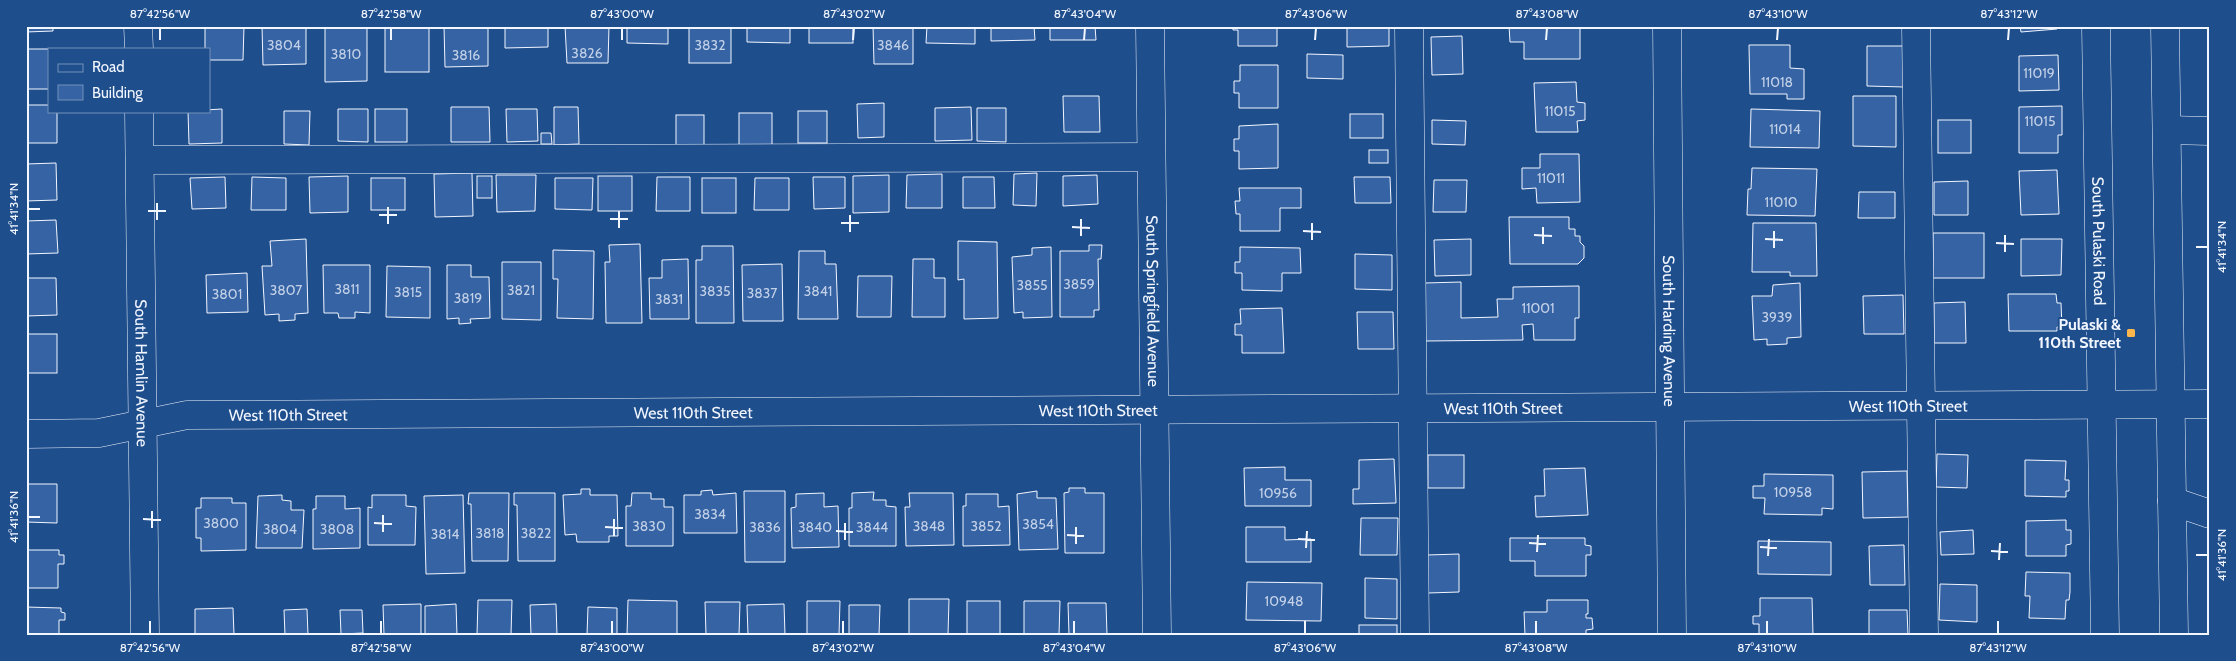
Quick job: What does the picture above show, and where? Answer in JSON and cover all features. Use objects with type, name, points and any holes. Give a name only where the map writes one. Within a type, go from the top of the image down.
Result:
[{"type":"street","points":[[138,26],[138,48]]},
{"type":"street","name":"South Springfield Avenue","points":[[1150,26],[1157,635]]},
{"type":"street","points":[[1409,26],[1415,635]]},
{"type":"street","name":"South Harding Avenue","points":[[1667,26],[1672,635]]},
{"type":"street","points":[[1916,26],[1924,635]]},
{"type":"street","name":"South Pulaski Road","points":[[2096,26],[2105,635]]},
{"type":"street","points":[[2165,26],[2174,635]]},
{"type":"street","name":"South Hamlin Avenue","points":[[139,112],[145,635]]},
{"type":"street","points":[[2166,130],[2210,131]]},
{"type":"street","points":[[140,160],[1151,157]]},
{"type":"street","name":"West 110th Street","points":[[26,434],[99,433],[187,415],[2210,404]]},
{"type":"street","points":[[2172,501],[2210,514]]},
{"type":"building","points":[[26,26],[53,26],[53,31],[26,32]]},
{"type":"building","points":[[205,26],[244,26],[243,60],[210,60],[210,48],[205,48]]},
{"type":"building","points":[[262,26],[306,26],[306,64],[263,65]]},
{"type":"building","points":[[325,26],[367,26],[367,81],[325,82]]},
{"type":"building","points":[[385,26],[429,26],[429,72],[385,72]]},
{"type":"building","points":[[444,26],[488,26],[488,66],[445,67]]},
{"type":"building","points":[[505,26],[548,26],[548,47],[505,48]]},
{"type":"building","points":[[565,26],[609,26],[608,63],[567,63]]},
{"type":"building","points":[[627,26],[668,26],[668,44],[627,43]]},
{"type":"building","points":[[689,26],[731,26],[731,63],[689,63]]},
{"type":"building","points":[[747,26],[790,26],[790,43],[747,42]]},
{"type":"building","points":[[809,26],[853,26],[853,43],[809,43]]},
{"type":"building","points":[[873,26],[913,26],[913,64],[874,64]]},
{"type":"building","points":[[927,26],[975,26],[975,44],[926,43]]},
{"type":"building","points":[[991,26],[1034,26],[1035,40],[991,41]]},
{"type":"building","points":[[1050,26],[1095,26],[1096,40],[1050,40]]},
{"type":"building","points":[[1233,26],[1277,26],[1277,46],[1238,46],[1238,30],[1233,30]]},
{"type":"building","points":[[1347,26],[1389,26],[1389,46],[1347,47]]},
{"type":"building","points":[[1509,26],[1580,26],[1580,59],[1524,59],[1524,42],[1510,42]]},
{"type":"building","points":[[2020,26],[2057,26],[2057,29],[2021,32]]},
{"type":"building","points":[[1462,36],[1463,74],[1432,75],[1431,37]]},
{"type":"building","points":[[1749,45],[1790,45],[1790,68],[1804,69],[1804,99],[1787,99],[1787,94],[1750,94]]},
{"type":"building","points":[[1867,46],[1904,46],[1904,87],[1867,86]]},
{"type":"building","points":[[26,49],[48,49],[48,89],[26,89]]},
{"type":"building","points":[[1307,54],[1343,55],[1343,79],[1307,78]]},
{"type":"building","points":[[2058,55],[2059,90],[2019,91],[2019,56]]},
{"type":"building","points":[[1240,65],[1278,65],[1278,108],[1239,108],[1239,93],[1234,93],[1234,81],[1240,81]]},
{"type":"building","points":[[1576,82],[1577,102],[1585,103],[1585,120],[1577,121],[1578,132],[1536,132],[1534,83]]},
{"type":"building","points":[[1063,96],[1099,96],[1100,132],[1064,132]]},
{"type":"building","points":[[1853,96],[1896,96],[1896,147],[1853,146]]},
{"type":"building","points":[[884,103],[884,137],[858,138],[857,104]]},
{"type":"building","points":[[26,105],[48,105],[48,112],[57,112],[57,143],[26,143]]},
{"type":"building","points":[[2062,106],[2062,135],[2058,135],[2058,153],[2019,153],[2019,107]]},
{"type":"building","points":[[451,107],[489,107],[490,142],[451,142]]},
{"type":"building","points":[[554,107],[578,107],[579,144],[554,145]]},
{"type":"building","points":[[971,107],[972,140],[935,141],[935,108]]},
{"type":"building","points":[[977,108],[1006,108],[1006,142],[977,141]]},
{"type":"building","points":[[222,109],[222,143],[189,144],[188,112],[210,112],[210,110]]},
{"type":"building","points":[[338,109],[368,109],[368,142],[338,141]]},
{"type":"building","points":[[375,109],[407,109],[407,142],[375,142]]},
{"type":"building","points":[[506,109],[537,109],[538,141],[507,142]]},
{"type":"building","points":[[1751,109],[1820,111],[1819,148],[1750,147]]},
{"type":"building","points":[[284,111],[310,111],[309,145],[284,144]]},
{"type":"building","points":[[798,111],[827,111],[827,143],[798,143]]},
{"type":"building","points":[[739,113],[772,113],[772,146],[739,146]]},
{"type":"building","points":[[1350,114],[1383,114],[1383,138],[1350,138]]},
{"type":"building","points":[[676,115],[704,115],[704,147],[676,147]]},
{"type":"building","points":[[1432,120],[1466,121],[1465,145],[1432,144]]},
{"type":"building","points":[[1938,120],[1971,120],[1971,153],[1938,153]]},
{"type":"building","points":[[1278,124],[1278,168],[1239,169],[1239,151],[1234,151],[1234,139],[1239,139],[1239,126]]},
{"type":"building","points":[[541,133],[551,133],[552,144],[541,144]]},
{"type":"building","points":[[1369,150],[1388,150],[1388,163],[1369,163]]},
{"type":"building","points":[[1540,154],[1579,154],[1580,202],[1537,203],[1536,188],[1522,189],[1522,168],[1540,168]]},
{"type":"building","points":[[56,163],[57,200],[26,201],[26,164]]},
{"type":"building","points":[[1752,168],[1817,169],[1815,216],[1747,215],[1748,189],[1751,189]]},
{"type":"building","points":[[2057,170],[2059,214],[2021,215],[2019,171]]},
{"type":"building","points":[[472,173],[473,216],[435,217],[434,174]]},
{"type":"building","points":[[1037,173],[1036,206],[1013,205],[1014,174]]},
{"type":"building","points":[[942,174],[942,208],[906,208],[907,175]]},
{"type":"building","points":[[496,175],[536,175],[535,211],[497,212]]},
{"type":"building","points":[[889,175],[889,212],[853,213],[853,176]]},
{"type":"building","points":[[1097,175],[1098,204],[1063,206],[1063,176]]},
{"type":"building","points":[[348,176],[348,212],[310,213],[309,177]]},
{"type":"building","points":[[477,176],[492,176],[492,198],[477,198]]},
{"type":"building","points":[[598,176],[632,176],[632,211],[598,211]]},
{"type":"building","points":[[225,177],[226,208],[192,209],[190,178]]},
{"type":"building","points":[[252,177],[286,178],[286,210],[251,210]]},
{"type":"building","points":[[657,177],[690,177],[690,211],[656,211]]},
{"type":"building","points":[[813,177],[845,177],[845,208],[814,209]]},
{"type":"building","points":[[963,177],[994,177],[995,208],[963,208]]},
{"type":"building","points":[[1354,177],[1390,177],[1391,203],[1355,203]]},
{"type":"building","points":[[371,178],[405,178],[405,210],[371,210]]},
{"type":"building","points":[[555,178],[593,178],[592,210],[555,209]]},
{"type":"building","points":[[702,178],[736,178],[736,213],[702,213]]},
{"type":"building","points":[[755,178],[789,178],[789,210],[754,210]]},
{"type":"building","points":[[1434,180],[1467,180],[1466,212],[1433,212]]},
{"type":"building","points":[[1968,181],[1968,215],[1934,215],[1934,182]]},
{"type":"building","points":[[1239,188],[1301,188],[1301,208],[1280,208],[1280,231],[1240,231],[1240,214],[1236,214],[1235,201],[1240,201]]},
{"type":"building","points":[[1859,192],[1895,192],[1895,218],[1858,218]]},
{"type":"building","points":[[1509,217],[1569,217],[1569,229],[1575,229],[1575,236],[1580,236],[1580,242],[1584,246],[1584,258],[1578,264],[1510,264]]},
{"type":"building","points":[[56,220],[58,253],[26,254],[26,221]]},
{"type":"building","points":[[1753,223],[1816,223],[1817,276],[1790,276],[1790,272],[1752,272]]},
{"type":"building","points":[[1933,233],[1984,233],[1984,278],[1933,278]]},
{"type":"building","points":[[306,239],[308,313],[295,314],[295,320],[279,321],[279,314],[265,315],[262,266],[272,266],[270,241]]},
{"type":"building","points":[[1471,239],[1471,275],[1435,276],[1434,240]]},
{"type":"building","points":[[2021,239],[2062,239],[2061,275],[2021,276]]},
{"type":"building","points":[[958,241],[997,242],[998,318],[964,319],[964,279],[958,280]]},
{"type":"building","points":[[640,244],[642,323],[606,323],[605,262],[610,262],[609,245]]},
{"type":"building","points":[[1089,245],[1102,245],[1101,259],[1098,259],[1099,310],[1094,310],[1094,317],[1060,317],[1060,251],[1089,251]]},
{"type":"building","points":[[702,246],[733,246],[734,323],[696,323],[696,260],[702,260]]},
{"type":"building","points":[[1051,247],[1052,317],[1023,318],[1023,312],[1014,313],[1012,257],[1032,255],[1032,248]]},
{"type":"building","points":[[1240,247],[1300,248],[1301,273],[1282,273],[1282,291],[1242,290],[1242,273],[1235,273],[1235,262],[1240,262]]},
{"type":"building","points":[[553,250],[594,251],[593,319],[557,318],[558,279],[553,279]]},
{"type":"building","points":[[799,251],[825,251],[825,264],[836,264],[838,319],[798,319]]},
{"type":"building","points":[[1355,254],[1392,255],[1392,290],[1355,289]]},
{"type":"building","points":[[688,259],[689,319],[650,319],[649,278],[662,278],[662,260]]},
{"type":"building","points":[[913,259],[934,259],[934,278],[945,278],[945,317],[912,317]]},
{"type":"building","points":[[502,262],[541,262],[541,320],[502,319]]},
{"type":"building","points":[[782,264],[783,321],[743,321],[742,265]]},
{"type":"building","points":[[323,265],[370,265],[370,313],[355,312],[355,318],[339,318],[338,313],[324,313]]},
{"type":"building","points":[[447,265],[471,265],[471,277],[489,277],[490,318],[470,319],[471,323],[459,324],[459,318],[447,319]]},
{"type":"building","points":[[387,266],[430,267],[430,318],[386,317]]},
{"type":"building","points":[[247,273],[248,312],[207,313],[206,275]]},
{"type":"building","points":[[858,276],[892,276],[891,317],[857,317]]},
{"type":"building","points":[[26,278],[56,278],[57,315],[26,316]]},
{"type":"building","points":[[1461,282],[1461,318],[1498,317],[1497,299],[1513,299],[1513,287],[1579,286],[1579,318],[1575,318],[1575,340],[1534,340],[1533,324],[1522,325],[1523,340],[1425,341],[1425,283]]},
{"type":"building","points":[[1800,283],[1801,337],[1787,338],[1787,344],[1767,345],[1767,339],[1754,340],[1752,296],[1772,296],[1773,285]]},
{"type":"building","points":[[2008,294],[2056,294],[2057,303],[2061,303],[2062,327],[2057,327],[2057,331],[2009,331]]},
{"type":"building","points":[[1903,295],[1904,334],[1864,334],[1863,296]]},
{"type":"building","points":[[1965,302],[1966,343],[1934,343],[1934,303]]},
{"type":"building","points":[[1282,308],[1284,353],[1242,353],[1242,335],[1235,335],[1235,324],[1241,324],[1240,309]]},
{"type":"building","points":[[1357,312],[1393,312],[1394,349],[1358,349]]},
{"type":"building","points":[[26,334],[57,334],[57,373],[26,373]]},
{"type":"building","points":[[1937,454],[1968,455],[1967,488],[1936,487]]},
{"type":"building","points":[[1428,455],[1464,455],[1464,488],[1428,488]]},
{"type":"building","points":[[1394,459],[1396,503],[1353,504],[1353,489],[1359,489],[1359,460]]},
{"type":"building","points":[[2025,460],[2066,461],[2065,480],[2069,480],[2069,491],[2066,491],[2066,497],[2025,496]]},
{"type":"building","points":[[1285,467],[1285,480],[1311,480],[1311,506],[1245,506],[1244,468]]},
{"type":"building","points":[[1585,468],[1588,515],[1536,517],[1535,496],[1545,496],[1544,469]]},
{"type":"building","points":[[1907,471],[1908,517],[1863,518],[1862,472]]},
{"type":"building","points":[[1764,474],[1833,475],[1833,509],[1822,508],[1822,515],[1764,514],[1765,498],[1753,498],[1753,486],[1764,486]]},
{"type":"building","points":[[26,484],[57,484],[57,523],[26,522]]},
{"type":"building","points":[[1069,488],[1085,488],[1085,493],[1104,493],[1104,553],[1065,553],[1064,493],[1069,492]]},
{"type":"building","points":[[581,489],[590,489],[590,495],[617,495],[618,536],[609,536],[609,542],[577,542],[576,534],[565,535],[563,495],[581,494]]},
{"type":"building","points":[[712,490],[713,495],[736,493],[737,533],[684,533],[684,495],[701,495],[701,491]]},
{"type":"building","points":[[744,491],[785,491],[785,562],[745,562]]},
{"type":"building","points":[[1037,491],[1037,498],[1056,498],[1058,549],[1019,550],[1017,494]]},
{"type":"building","points":[[874,492],[873,500],[886,500],[886,506],[896,507],[896,546],[849,546],[849,508],[852,508],[852,493]]},
{"type":"building","points":[[469,493],[509,493],[508,561],[472,561],[471,504],[468,504]]},
{"type":"building","points":[[514,493],[555,493],[555,561],[518,561],[517,505],[514,505]]},
{"type":"building","points":[[632,493],[651,493],[651,499],[664,499],[664,507],[673,507],[673,546],[626,546],[626,506],[631,506]]},
{"type":"building","points":[[824,493],[824,507],[838,506],[839,547],[792,548],[791,508],[796,507],[796,494]]},
{"type":"building","points":[[909,493],[953,493],[954,545],[906,546],[905,507],[910,507]]},
{"type":"building","points":[[966,494],[998,494],[998,507],[1009,506],[1010,545],[963,546],[963,506],[966,506]]},
{"type":"building","points":[[282,495],[282,500],[291,501],[291,510],[304,510],[302,548],[256,548],[258,496]]},
{"type":"building","points":[[372,495],[406,495],[406,506],[416,507],[415,545],[368,545],[368,507],[372,508]]},
{"type":"building","points":[[463,495],[465,573],[426,574],[424,496]]},
{"type":"building","points":[[316,496],[345,496],[345,509],[360,508],[360,548],[313,549],[313,509],[316,509]]},
{"type":"building","points":[[201,498],[232,498],[232,503],[246,503],[246,550],[201,551],[201,538],[196,538],[196,508],[201,508]]},
{"type":"building","points":[[1361,518],[1398,518],[1397,555],[1360,555]]},
{"type":"building","points":[[2066,520],[2066,530],[2071,530],[2071,544],[2066,545],[2066,556],[2026,556],[2026,521]]},
{"type":"building","points":[[1246,527],[1285,527],[1285,540],[1311,539],[1311,562],[1246,562]]},
{"type":"building","points":[[1973,530],[1974,554],[1941,555],[1940,532]]},
{"type":"building","points":[[1510,538],[1585,538],[1585,545],[1591,546],[1591,555],[1586,555],[1586,576],[1535,576],[1535,561],[1510,561]]},
{"type":"building","points":[[1758,541],[1831,542],[1831,575],[1758,574]]},
{"type":"building","points":[[1904,545],[1905,585],[1870,585],[1869,546]]},
{"type":"building","points":[[26,550],[59,550],[59,555],[64,555],[64,564],[58,564],[58,588],[26,588]]},
{"type":"building","points":[[1459,554],[1459,592],[1428,593],[1427,555]]},
{"type":"building","points":[[2026,572],[2070,573],[2070,592],[2069,600],[2066,600],[2065,619],[2029,618],[2030,596],[2025,596]]},
{"type":"building","points":[[1365,578],[1397,579],[1397,619],[1365,618]]},
{"type":"building","points":[[1247,582],[1322,583],[1321,621],[1246,620]]},
{"type":"building","points":[[1940,584],[1977,585],[1977,622],[1939,620]]},
{"type":"building","points":[[1760,598],[1812,598],[1813,635],[1759,635],[1759,624],[1753,624],[1753,616],[1760,616]]},
{"type":"building","points":[[909,599],[949,599],[948,635],[909,635]]},
{"type":"building","points":[[478,600],[512,600],[511,635],[477,635]]},
{"type":"building","points":[[628,600],[677,601],[677,635],[627,635]]},
{"type":"building","points":[[1547,600],[1588,600],[1588,614],[1586,614],[1586,618],[1592,618],[1593,629],[1586,630],[1586,635],[1525,635],[1524,612],[1547,612]]},
{"type":"building","points":[[807,601],[840,601],[839,635],[807,635]]},
{"type":"building","points":[[967,601],[1000,601],[1000,635],[967,635]]},
{"type":"building","points":[[1024,601],[1060,601],[1059,635],[1024,635]]},
{"type":"building","points":[[705,602],[740,602],[739,635],[706,635]]},
{"type":"building","points":[[1068,603],[1106,603],[1107,635],[1069,635]]},
{"type":"building","points":[[421,604],[421,635],[384,635],[383,605]]},
{"type":"building","points":[[456,604],[457,635],[425,635],[425,606]]},
{"type":"building","points":[[556,604],[557,635],[531,635],[530,605]]},
{"type":"building","points":[[784,604],[785,635],[748,635],[747,605]]},
{"type":"building","points":[[849,605],[880,605],[879,635],[849,635]]},
{"type":"building","points":[[26,607],[61,608],[61,612],[65,613],[65,620],[59,620],[59,635],[26,635]]},
{"type":"building","points":[[588,607],[617,608],[617,635],[587,635]]},
{"type":"building","points":[[233,608],[234,635],[195,635],[195,609]]},
{"type":"building","points":[[307,609],[308,635],[285,635],[284,610]]},
{"type":"building","points":[[340,610],[362,610],[363,633],[341,634]]},
{"type":"building","points":[[1869,610],[1907,610],[1908,635],[1869,635]]},
{"type":"building","points":[[1359,625],[1397,625],[1397,635],[1359,635]]},
{"type":"building","points":[[2017,634],[2069,634],[2069,635]]},
{"type":"place","name":"Pulaski & 110th Street","points":[[2131,333]]}]
